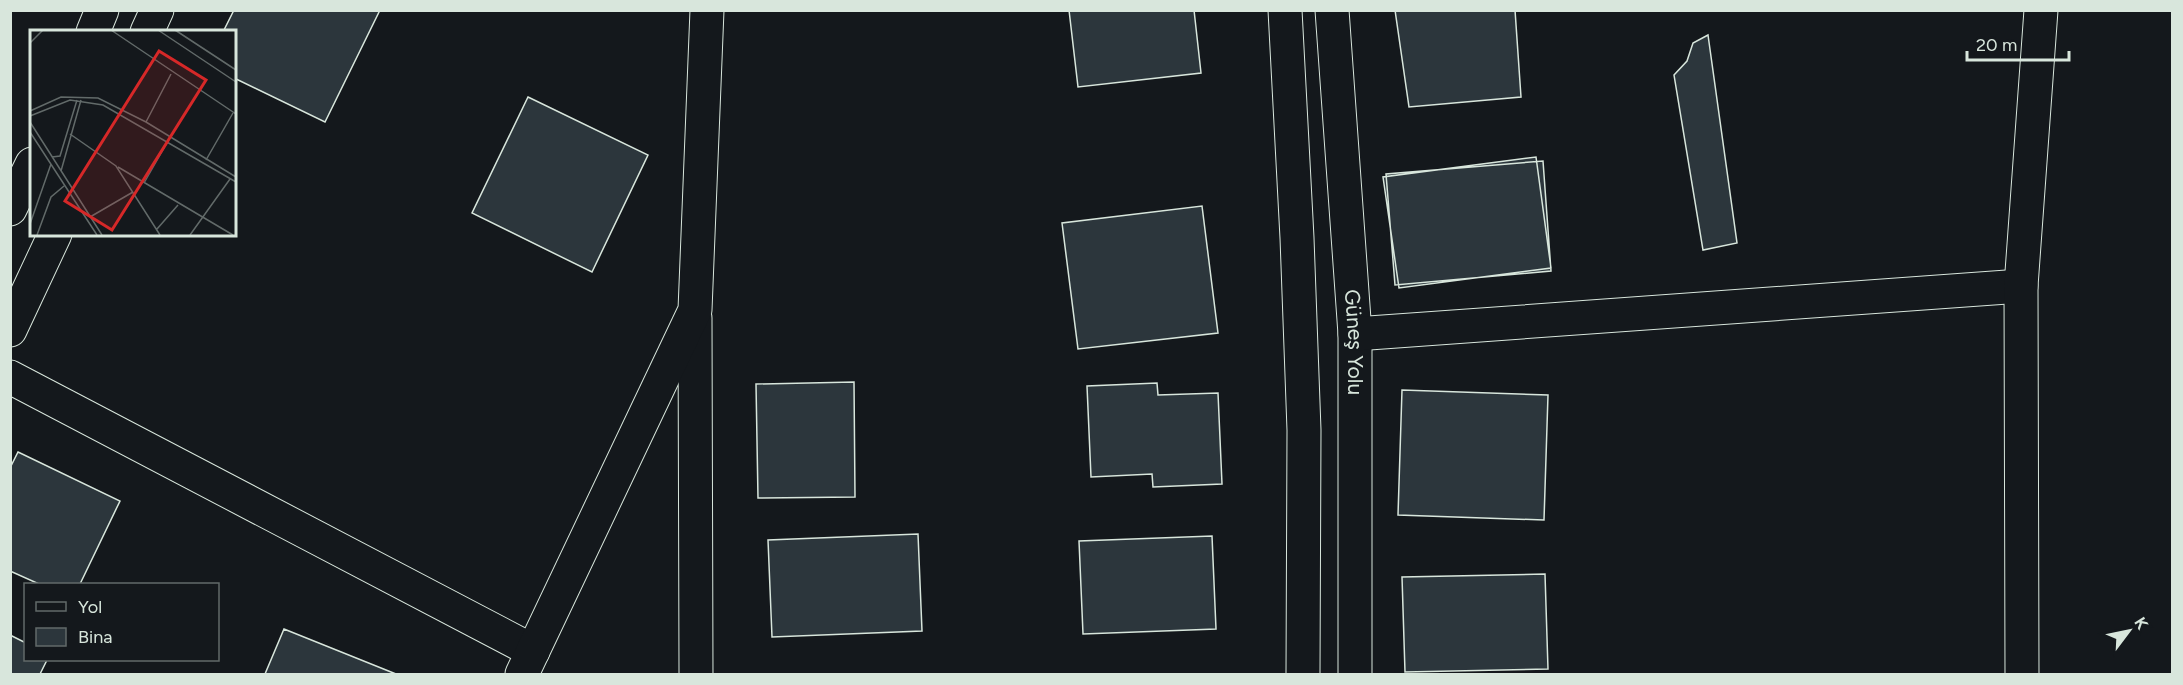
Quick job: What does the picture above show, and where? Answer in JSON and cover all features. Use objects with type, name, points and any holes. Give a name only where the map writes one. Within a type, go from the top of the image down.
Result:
[{"type":"street","points":[[94,30],[102,10]]},
{"type":"street","points":[[148,30],[157,10]]},
{"type":"street","points":[[696,675],[695,310],[707,10]]},
{"type":"street","points":[[1285,10],[1304,430],[1303,675]]},
{"type":"street","name":"Güneş Yolu","points":[[1332,10],[1355,334],[1355,675]]},
{"type":"street","points":[[2022,675],[2021,286],[2041,10]]},
{"type":"street","points":[[10,209],[30,168]]},
{"type":"street","points":[[10,330],[54,236]]},
{"type":"street","points":[[1355,334],[2021,286]]},
{"type":"street","points":[[10,377],[528,663],[695,310]]},
{"type":"building","points":[[234,10],[380,10],[325,122],[236,79],[236,30],[224,30]]},
{"type":"building","points":[[1069,10],[1194,10],[1201,73],[1078,87]]},
{"type":"building","points":[[1395,10],[1515,10],[1521,97],[1409,107]]},
{"type":"building","points":[[1708,35],[1737,243],[1703,250],[1674,75],[1687,61],[1693,43]]},
{"type":"building","points":[[528,97],[648,155],[592,272],[472,213]]},
{"type":"building","points":[[1536,157],[1551,268],[1399,288],[1383,177]]},
{"type":"building","points":[[1543,161],[1551,271],[1395,285],[1386,174]]},
{"type":"building","points":[[1202,206],[1218,333],[1078,349],[1062,223]]},
{"type":"building","points":[[854,382],[855,497],[758,498],[756,384]]},
{"type":"building","points":[[1157,383],[1158,395],[1218,393],[1222,484],[1153,487],[1152,474],[1091,477],[1087,386]]},
{"type":"building","points":[[1402,390],[1548,395],[1544,520],[1398,515]]},
{"type":"building","points":[[18,452],[120,501],[80,583],[37,583],[10,571],[10,468]]},
{"type":"building","points":[[918,534],[922,631],[772,637],[768,540]]},
{"type":"building","points":[[1212,536],[1216,629],[1083,634],[1079,541]]},
{"type":"building","points":[[1545,574],[1548,669],[1405,672],[1402,577]]},
{"type":"building","points":[[284,629],[396,674],[265,674]]},
{"type":"building","points":[[10,635],[24,642],[24,661],[46,661],[40,674],[10,674]]}]
